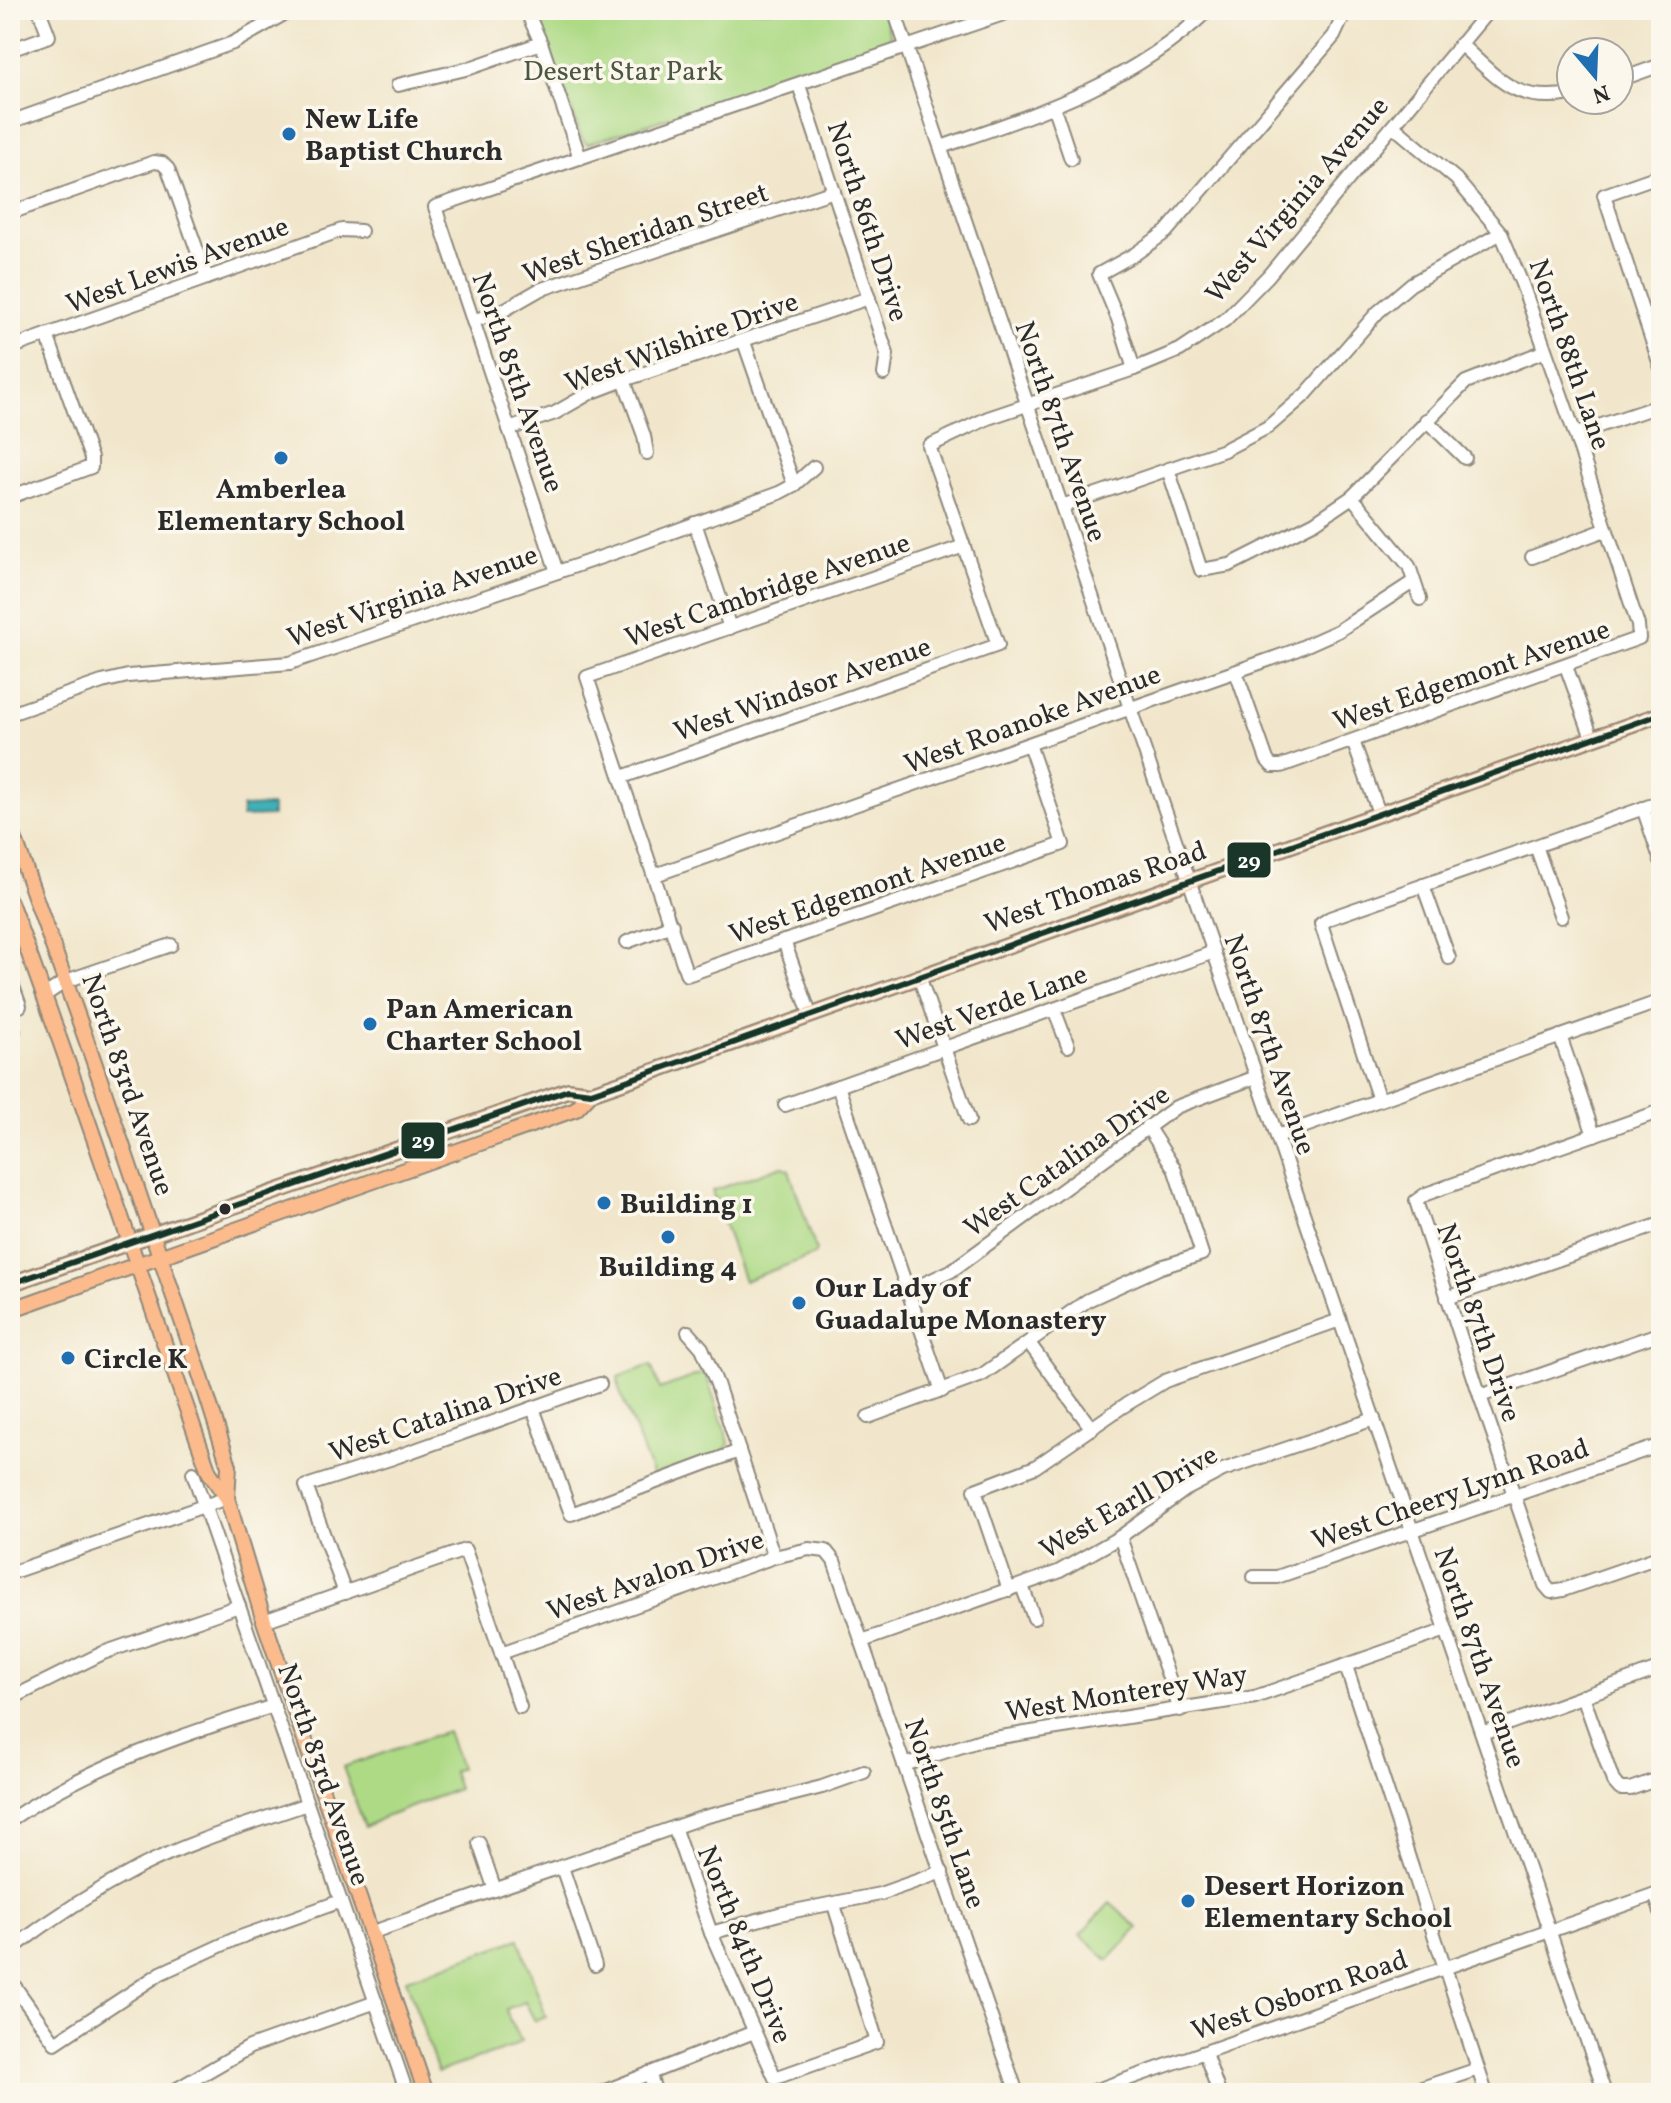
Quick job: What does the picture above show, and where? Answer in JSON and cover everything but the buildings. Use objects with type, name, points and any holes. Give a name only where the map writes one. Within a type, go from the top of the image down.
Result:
[{"type":"main road","name":"West Thomas Road","points":[[10,1310],[576,1109],[591,1093],[1661,714]]},
{"type":"main road","name":"North 83rd Avenue","points":[[10,826],[153,1234],[229,1466],[227,1498]]},
{"type":"main road","name":"North 83rd Avenue","points":[[10,902],[209,1472],[227,1498],[264,1621],[426,2093]]},
{"type":"main road","name":"West Thomas Road","points":[[10,1284],[568,1090],[591,1093]]},
{"type":"main road","points":[[380,1155],[387,1177]]},
{"type":"street","points":[[10,50],[49,36],[39,10]]},
{"type":"street","points":[[10,122],[233,43],[291,10]]},
{"type":"street","points":[[526,10],[541,43],[580,158],[1015,10]]},
{"type":"street","name":"North 87th Avenue","points":[[894,10],[1188,880],[1605,2093]]},
{"type":"street","points":[[941,147],[1054,108],[1105,85],[1155,55],[1208,10]]},
{"type":"street","points":[[1134,369],[1099,274],[1166,232],[1334,36],[1346,10]]},
{"type":"street","name":"West Virginia Avenue","points":[[964,546],[929,446],[988,418],[1159,361],[1193,343],[1240,306],[1489,10]]},
{"type":"street","points":[[398,85],[470,68],[541,43]]},
{"type":"street","points":[[1460,44],[1532,103],[1555,97]]},
{"type":"street","points":[[1635,74],[1661,65]]},
{"type":"street","name":"North 86th Drive","points":[[799,85],[887,354],[884,374]]},
{"type":"street","points":[[1054,108],[1071,159]]},
{"type":"street","name":"North 88th Lane","points":[[1393,126],[1456,179],[1501,233],[1575,434],[1638,625],[1639,638]]},
{"type":"street","name":"North 85th Avenue","points":[[557,572],[435,207],[580,158]]},
{"type":"street","points":[[10,213],[154,162],[162,163],[168,169],[207,278]]},
{"type":"street","points":[[1661,175],[1604,195],[1661,368]]},
{"type":"street","name":"West Sheridan Street","points":[[473,321],[504,310],[539,290],[834,191]]},
{"type":"street","name":"West Lewis Avenue","points":[[10,348],[342,230],[361,231]]},
{"type":"street","points":[[1062,506],[1224,450],[1268,427],[1306,394],[1378,312],[1411,284],[1501,233]]},
{"type":"street","name":"West Wilshire Drive","points":[[509,429],[555,413],[590,393],[624,380],[869,298]]},
{"type":"street","points":[[10,497],[91,467],[91,458],[47,335]]},
{"type":"street","points":[[744,342],[794,485]]},
{"type":"street","points":[[1168,469],[1201,570],[1230,565],[1277,543],[1352,497],[1466,382],[1545,351]]},
{"type":"street","points":[[624,380],[647,453]]},
{"type":"street","points":[[1575,434],[1661,405]]},
{"type":"street","points":[[1426,420],[1465,458]]},
{"type":"street","name":"West Virginia Avenue","points":[[10,714],[128,676],[290,663],[779,493],[794,485],[814,467]]},
{"type":"street","points":[[1352,497],[1409,566],[1420,599]]},
{"type":"street","points":[[695,523],[730,628]]},
{"type":"street","points":[[1532,557],[1605,530]]},
{"type":"street","name":"West Cambridge Avenue","points":[[622,777],[587,677],[964,546]]},
{"type":"street","name":"West Windsor Avenue","points":[[622,777],[998,645],[964,546]]},
{"type":"street","name":"West Roanoke Avenue","points":[[655,875],[1236,672],[1338,631],[1413,582]]},
{"type":"street","name":"West Edgemont Avenue","points":[[1236,672],[1267,760],[1272,766],[1281,766],[1639,638]]},
{"type":"street","points":[[1566,666],[1592,738]]},
{"type":"street","points":[[1353,741],[1379,813]]},
{"type":"street","name":"West Edgemont Avenue","points":[[672,925],[687,975],[1063,844],[1029,744]]},
{"type":"street","points":[[622,777],[672,925],[627,942]]},
{"type":"street","points":[[1379,1100],[1321,924],[1330,918],[1661,802]]},
{"type":"street","points":[[1643,808],[1661,861]]},
{"type":"street","points":[[1536,846],[1561,917]]},
{"type":"street","points":[[1423,885],[1449,958]]},
{"type":"street","points":[[784,941],[810,1014]]},
{"type":"street","points":[[45,995],[66,981],[171,945]]},
{"type":"street","name":"West Verde Lane","points":[[785,1105],[1214,952]]},
{"type":"street","points":[[919,976],[969,1120]]},
{"type":"street","points":[[10,978],[20,1006]]},
{"type":"street","points":[[1277,1136],[1661,1001]]},
{"type":"street","points":[[1054,1009],[1068,1046]]},
{"type":"street","points":[[1560,1036],[1594,1135],[1661,1111]]},
{"type":"street","name":"West Catalina Drive","points":[[908,1291],[951,1271],[1147,1126],[1187,1102],[1256,1077]]},
{"type":"street","points":[[838,1086],[942,1391]]},
{"type":"street","points":[[868,1417],[982,1375],[1088,1300],[1150,1272],[1202,1254],[1174,1168],[1147,1126]]},
{"type":"street","name":"North 87th Drive","points":[[1594,1135],[1426,1194],[1416,1201],[1545,1585],[1551,1592],[1661,1556]]},
{"type":"street","points":[[1447,1298],[1661,1224]]},
{"type":"street","points":[[1009,1590],[975,1490],[1035,1467],[1165,1381],[1340,1320]]},
{"type":"street","points":[[688,1332],[702,1348],[774,1557]]},
{"type":"street","points":[[1480,1396],[1661,1333]]},
{"type":"street","points":[[1029,1343],[1092,1429]]},
{"type":"street","name":"West Catalina Drive","points":[[345,1593],[306,1486],[600,1384]]},
{"type":"street","points":[[533,1408],[571,1514],[739,1451]]},
{"type":"street","name":"West Earll Drive","points":[[862,1641],[1022,1586],[1073,1565],[1120,1537],[1185,1490],[1223,1470],[1374,1419]]},
{"type":"street","name":"West Cheery Lynn Road","points":[[1254,1577],[1277,1577],[1661,1445]]},
{"type":"street","name":"North 83rd Avenue","points":[[193,1473],[407,2093]]},
{"type":"street","points":[[10,1573],[227,1498]]},
{"type":"street","points":[[1120,1537],[1180,1710]]},
{"type":"street","name":"West Avalon Drive","points":[[501,1653],[774,1557],[809,1549],[826,1551]]},
{"type":"street","points":[[264,1621],[465,1550],[520,1707]]},
{"type":"street","name":"North 85th Lane","points":[[826,1551],[834,1561],[1017,2093]]},
{"type":"street","points":[[1022,1586],[1034,1618]]},
{"type":"street","points":[[10,1699],[103,1653],[239,1606]]},
{"type":"street","name":"West Monterey Way","points":[[904,1765],[981,1740],[1255,1697],[1446,1630]]},
{"type":"street","points":[[1346,1666],[1486,2093]]},
{"type":"street","points":[[1482,1733],[1661,1668]]},
{"type":"street","points":[[1583,1696],[1613,1781],[1620,1789],[1630,1789],[1661,1778]]},
{"type":"street","points":[[10,1820],[83,1778],[138,1753],[274,1706]]},
{"type":"street","points":[[370,1933],[674,1827],[822,1787],[864,1772]]},
{"type":"street","points":[[10,1950],[55,1916],[141,1867],[224,1832],[307,1804]]},
{"type":"street","name":"North 84th Drive","points":[[674,1827],[711,1933],[775,2078],[877,2042],[834,1905]]},
{"type":"street","points":[[479,1843],[495,1890]]},
{"type":"street","points":[[562,1867],[595,1965]]},
{"type":"street","points":[[711,1933],[779,1914],[880,1894],[942,1872]]},
{"type":"street","points":[[1658,1893],[1661,1912]]},
{"type":"street","name":"West Osborn Road","points":[[1088,2093],[1658,1893]]},
{"type":"street","points":[[10,1980],[55,2043],[161,1973],[235,1939],[341,1901]]},
{"type":"street","points":[[170,2093],[250,2047],[376,2002]]},
{"type":"street","points":[[600,2093],[754,2032]]},
{"type":"street","points":[[1205,2053],[1219,2093]]},
{"type":"street","points":[[1407,2093],[1478,2069]]},
{"type":"street","points":[[649,2073],[656,2093]]},
{"type":"green space","name":"Desert Star Park","points":[[536,10],[882,10],[891,36],[887,44],[587,144],[581,137]]},
{"type":"green space","points":[[782,1166],[789,1170],[816,1250],[814,1255],[744,1281],[712,1191]]},
{"type":"green space","points":[[651,1365],[660,1389],[705,1372],[729,1442],[724,1452],[653,1476],[619,1389],[618,1377]]},
{"type":"green space","points":[[447,1731],[460,1768],[452,1771],[458,1789],[365,1827],[343,1767]]},
{"type":"green space","points":[[1110,1903],[1138,1928],[1108,1960],[1080,1935]]},
{"type":"green space","points":[[519,1939],[546,2017],[535,2021],[525,2002],[506,2009],[521,2041],[512,2047],[438,2072],[406,1979]]},
{"type":"water","points":[[272,806],[272,816],[242,817],[242,807]]},
{"type":"transit line","name":"29","points":[[10,1284],[568,1090],[591,1093],[626,1081],[1661,714]]},
{"type":"place","name":"New Life Baptist Church","points":[[289,134]]},
{"type":"place","name":"Amberlea Elementary School","points":[[281,458]]},
{"type":"place","name":"Pan American Charter School","points":[[370,1024]]},
{"type":"place","name":"Building 1","points":[[604,1203]]},
{"type":"place","name":"Building 4","points":[[668,1237]]},
{"type":"place","name":"Our Lady of Guadalupe Monastery","points":[[799,1303]]},
{"type":"place","name":"Circle K","points":[[68,1358]]},
{"type":"place","name":"Desert Horizon Elementary School","points":[[1188,1901]]}]
